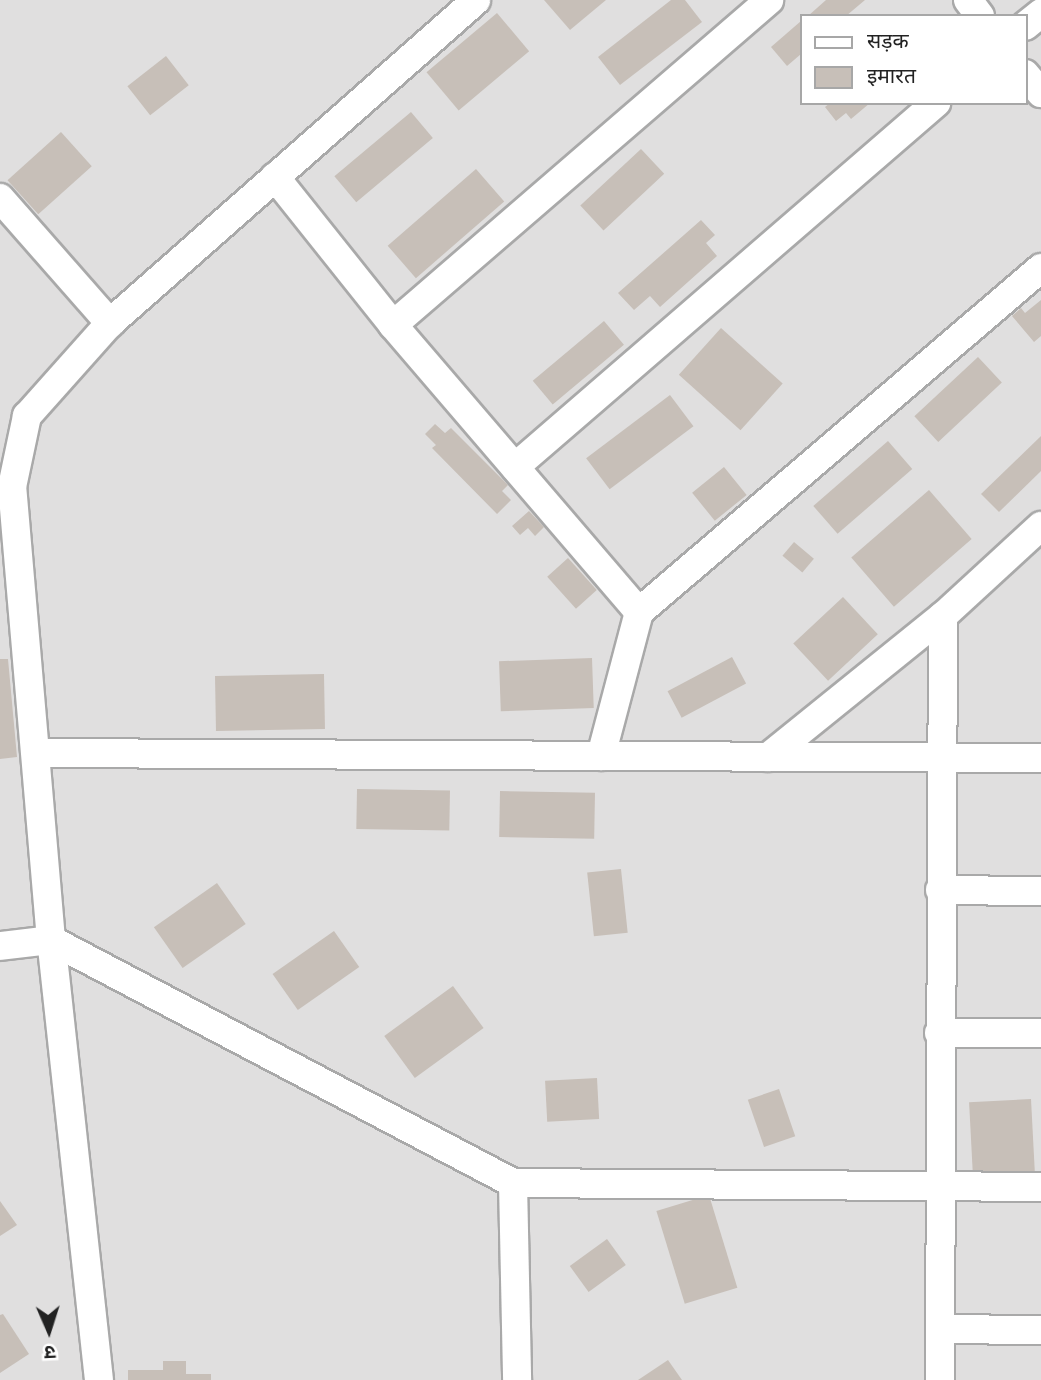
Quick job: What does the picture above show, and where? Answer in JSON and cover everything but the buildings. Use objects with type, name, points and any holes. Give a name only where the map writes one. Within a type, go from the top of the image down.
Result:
[{"type":"street","points":[[99,1380],[51,940],[38,753],[12,487],[27,416],[110,323],[476,0]]},
{"type":"street","points":[[393,325],[769,0]]},
{"type":"street","points":[[1027,24],[1041,13]]},
{"type":"street","points":[[1027,76],[1041,93]]},
{"type":"street","points":[[515,467],[934,105]]},
{"type":"street","points":[[275,177],[393,325],[639,611]]},
{"type":"street","points":[[0,198],[110,323]]},
{"type":"street","points":[[601,756],[639,611],[1041,268]]},
{"type":"street","points":[[768,757],[943,616],[1041,526]]},
{"type":"street","points":[[940,1380],[939,1033],[943,616]]},
{"type":"street","points":[[38,753],[1041,758]]},
{"type":"street","points":[[940,890],[1041,891]]},
{"type":"street","points":[[0,946],[51,940],[513,1183],[1041,1187]]},
{"type":"street","points":[[939,1033],[1041,1033]]},
{"type":"street","points":[[513,1183],[517,1380]]},
{"type":"street","points":[[940,1329],[1041,1329]]},
{"type":"shaded area","points":[[0,0],[1041,0],[1041,1380],[0,1380]]}]
